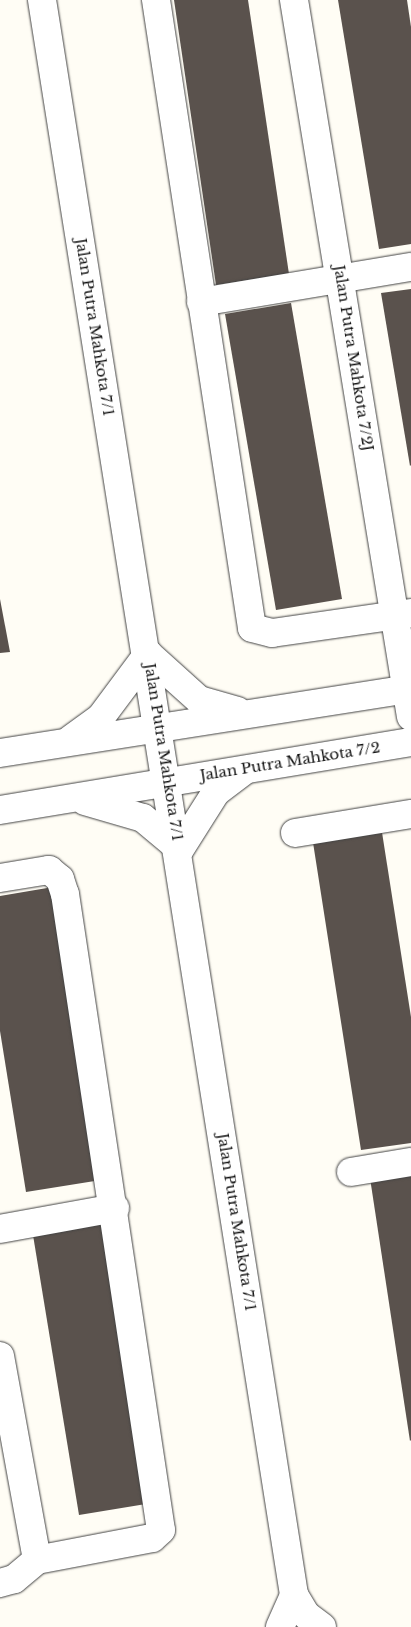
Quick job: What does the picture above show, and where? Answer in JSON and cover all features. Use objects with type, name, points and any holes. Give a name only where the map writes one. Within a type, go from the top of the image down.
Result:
[{"type":"street","name":"Jalan Putra Mahkota 7/1","points":[[42,0],[180,849],[294,1595],[306,1615],[322,1627]]},
{"type":"street","points":[[156,0],[252,628],[272,633],[403,615]]},
{"type":"street","name":"Jalan Putra Mahkota 7/2J","points":[[294,0],[403,615],[407,689],[411,717]]},
{"type":"street","points":[[201,302],[411,266]]},
{"type":"street","name":"Jalan Putra Mahkota 7/1","points":[[53,745],[101,717],[148,654]]},
{"type":"street","points":[[148,654],[199,700],[242,713]]},
{"type":"street","points":[[0,753],[242,713],[407,689]]},
{"type":"street","name":"Jalan Putra Mahkota 7/2","points":[[0,810],[169,782],[255,765],[411,742]]},
{"type":"street","name":"Jalan Putra Mahkota 7/1","points":[[180,849],[224,783],[255,765]]},
{"type":"street","points":[[72,798],[143,818],[180,849]]},
{"type":"street","points":[[295,833],[411,814]]},
{"type":"street","points":[[0,878],[49,870],[60,879],[115,1208],[161,1530],[152,1538],[37,1560],[14,1579],[0,1583]]},
{"type":"street","points":[[351,1172],[411,1162]]},
{"type":"street","points":[[0,1229],[115,1208]]},
{"type":"street","points":[[0,1356],[37,1560]]},
{"type":"street","points":[[280,1627],[294,1595]]},
{"type":"building","points":[[174,0],[248,0],[289,274],[216,285]]},
{"type":"building","points":[[338,0],[407,0],[411,27],[411,244],[379,249]]},
{"type":"building","points":[[411,289],[411,465],[410,466],[381,293]]},
{"type":"building","points":[[291,303],[342,599],[276,610],[225,314]]},
{"type":"building","points":[[0,599],[10,652],[0,653]]},
{"type":"building","points":[[381,826],[411,1017],[411,1143],[361,1150],[312,836]]},
{"type":"building","points":[[53,887],[101,1180],[26,1192],[0,1031],[0,896]]},
{"type":"building","points":[[411,1172],[411,1440],[410,1441],[370,1178]]},
{"type":"building","points":[[105,1217],[152,1503],[79,1515],[32,1229]]}]
